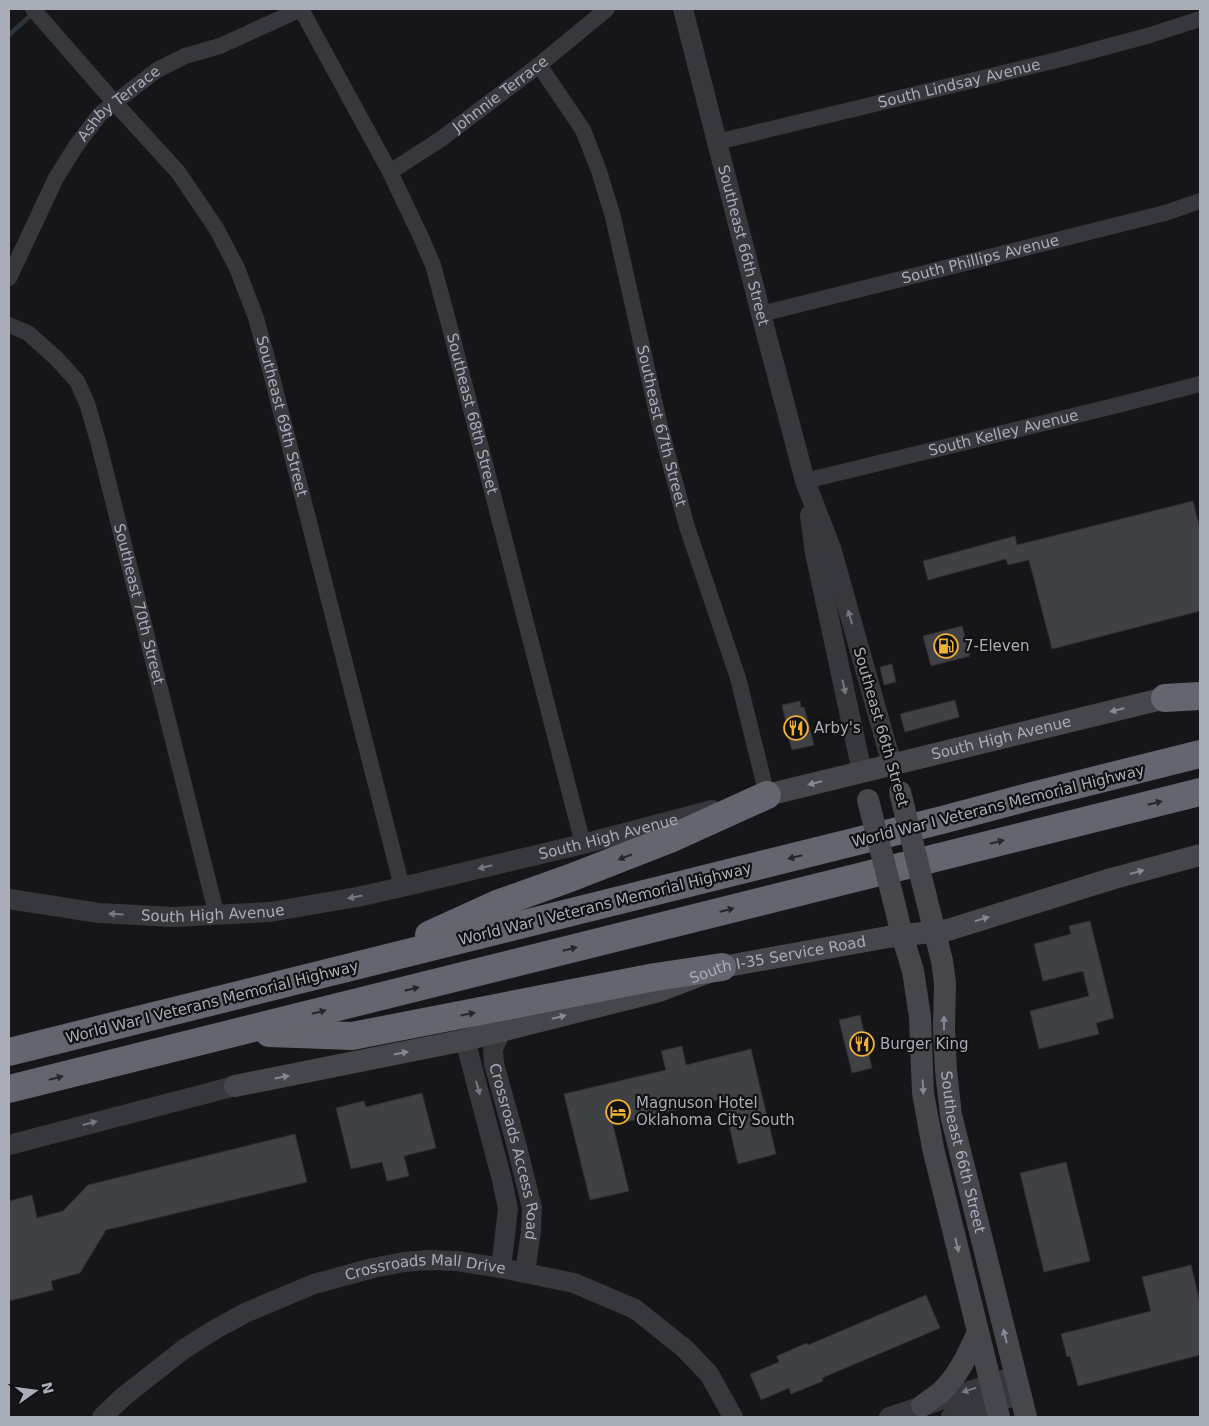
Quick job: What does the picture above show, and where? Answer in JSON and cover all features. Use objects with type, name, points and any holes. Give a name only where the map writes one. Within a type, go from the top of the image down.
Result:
[{"type":"highway","points":[[1165,698],[1200,696]]},
{"type":"highway","name":"World War I Veterans Memorial Highway","points":[[9,1052],[1200,754]]},
{"type":"highway","points":[[9,1090],[1200,792]]},
{"type":"highway","points":[[370,962],[497,904],[670,839],[767,795]]},
{"type":"highway","points":[[238,1032],[352,1036],[655,977],[722,967]]},
{"type":"highway","points":[[9,1046],[53,1041]]},
{"type":"main road","name":"South High Avenue","points":[[767,795],[1200,690]]},
{"type":"main road","name":"Southeast 66th Street","points":[[892,765],[942,961],[945,983],[944,1029],[946,1071],[952,1115],[1026,1417]]},
{"type":"main road","name":"Southeast 66th Street","points":[[862,772],[902,935],[913,970],[920,1017],[923,1093],[931,1140],[995,1401]]},
{"type":"main road","name":"South I-35 Service Road","points":[[235,1086],[465,1040],[659,991],[722,967],[902,935],[948,930],[1111,879],[1200,855]]},
{"type":"main road","points":[[922,1406],[940,1393],[953,1378],[964,1363],[978,1332]]},
{"type":"street","name":"Southeast 69th Street","points":[[33,9],[178,172],[216,228],[237,268],[256,318],[402,887]]},
{"type":"street","name":"Ashby Terrace","points":[[9,278],[56,178],[76,146],[100,114],[157,70],[185,56],[220,46],[301,9]]},
{"type":"street","name":"Southeast 68th Street","points":[[301,9],[390,172],[433,265],[583,844]]},
{"type":"street","name":"Johnnie Terrace","points":[[390,172],[441,140],[539,65],[606,9]]},
{"type":"street","name":"Southeast 66th Street","points":[[683,9],[805,481],[831,548],[892,765]]},
{"type":"street","name":"South Lindsay Avenue","points":[[717,142],[1061,59],[1147,36],[1200,19]]},
{"type":"street","name":"Southeast 67th Street","points":[[539,65],[583,130],[613,217],[659,422],[687,527],[738,678],[767,795]]},
{"type":"street","name":"South Phillips Avenue","points":[[761,314],[1165,214],[1200,201]]},
{"type":"street","name":"Southeast 70th Street","points":[[9,325],[28,333],[56,358],[76,381],[87,403],[217,916]]},
{"type":"street","name":"South Kelley Avenue","points":[[805,481],[1200,384]]},
{"type":"street","name":"Southeast 66th Street","points":[[805,481],[815,554],[862,772]]},
{"type":"street","name":"South High Avenue","points":[[9,899],[99,913],[173,917],[270,912],[402,887],[583,844],[767,795]]},
{"type":"street","name":"Crossroads Access Road","points":[[501,1031],[494,1049],[494,1064],[532,1208],[525,1272]]},
{"type":"street","name":"Crossroads Access Road","points":[[465,1040],[508,1209],[501,1268]]},
{"type":"street","points":[[9,1145],[235,1086]]},
{"type":"street","name":"Crossroads Mall Drive","points":[[102,1417],[123,1397],[184,1349],[245,1313],[314,1284],[373,1268],[428,1260],[457,1261],[525,1272],[574,1283],[635,1309],[684,1348],[709,1374],[733,1417]]},
{"type":"street","points":[[951,1417],[995,1401],[1018,1385]]},
{"type":"street","points":[[889,1417],[922,1406],[995,1401]]},
{"type":"building","points":[[1193,501],[1200,529],[1200,611],[1052,649],[1029,560],[1008,565],[1006,559],[928,580],[923,561],[1015,536],[1017,545]]},
{"type":"building","name":"7-Eleven","points":[[962,626],[970,656],[931,666],[923,636]]},
{"type":"building","points":[[892,664],[896,682],[884,685],[880,667]]},
{"type":"building","points":[[955,700],[959,717],[905,732],[900,714]]},
{"type":"building","name":"Arby's","points":[[800,701],[801,708],[804,707],[814,745],[792,750],[782,705]]},
{"type":"building","points":[[1090,921],[1114,1018],[1096,1023],[1099,1034],[1039,1049],[1030,1011],[1089,996],[1083,971],[1043,981],[1034,944],[1071,934],[1069,926]]},
{"type":"building","name":"Burger King","points":[[860,1015],[872,1068],[852,1073],[839,1020]]},
{"type":"building","name":"Magnuson Hotel Oklahoma City South","points":[[682,1046],[686,1065],[751,1049],[776,1154],[738,1164],[723,1099],[613,1125],[629,1191],[590,1200],[564,1094],[666,1070],[661,1051]]},
{"type":"building","points":[[422,1093],[436,1148],[404,1156],[409,1176],[387,1181],[382,1162],[351,1169],[336,1108],[364,1101],[366,1107]]},
{"type":"building","points":[[295,1134],[307,1182],[106,1230],[80,1273],[51,1281],[53,1290],[9,1301],[9,1201],[32,1195],[37,1218],[63,1211],[88,1185]]},
{"type":"building","points":[[1066,1162],[1090,1261],[1044,1272],[1020,1173]]},
{"type":"building","points":[[1191,1265],[1200,1303],[1200,1355],[1078,1386],[1070,1356],[1067,1357],[1061,1334],[1151,1311],[1142,1277]]},
{"type":"building","points":[[926,1295],[940,1328],[822,1378],[823,1381],[791,1394],[789,1388],[761,1400],[750,1374],[779,1362],[777,1356],[807,1343],[808,1345]]},
{"type":"waterway","points":[[9,35],[32,14]]},
{"type":"place","name":"7-Eleven","points":[[946,646]]},
{"type":"place","name":"Arby's","points":[[796,728]]},
{"type":"place","name":"Burger King","points":[[862,1044]]},
{"type":"place","name":"Magnuson Hotel Oklahoma City South","points":[[618,1112]]}]
